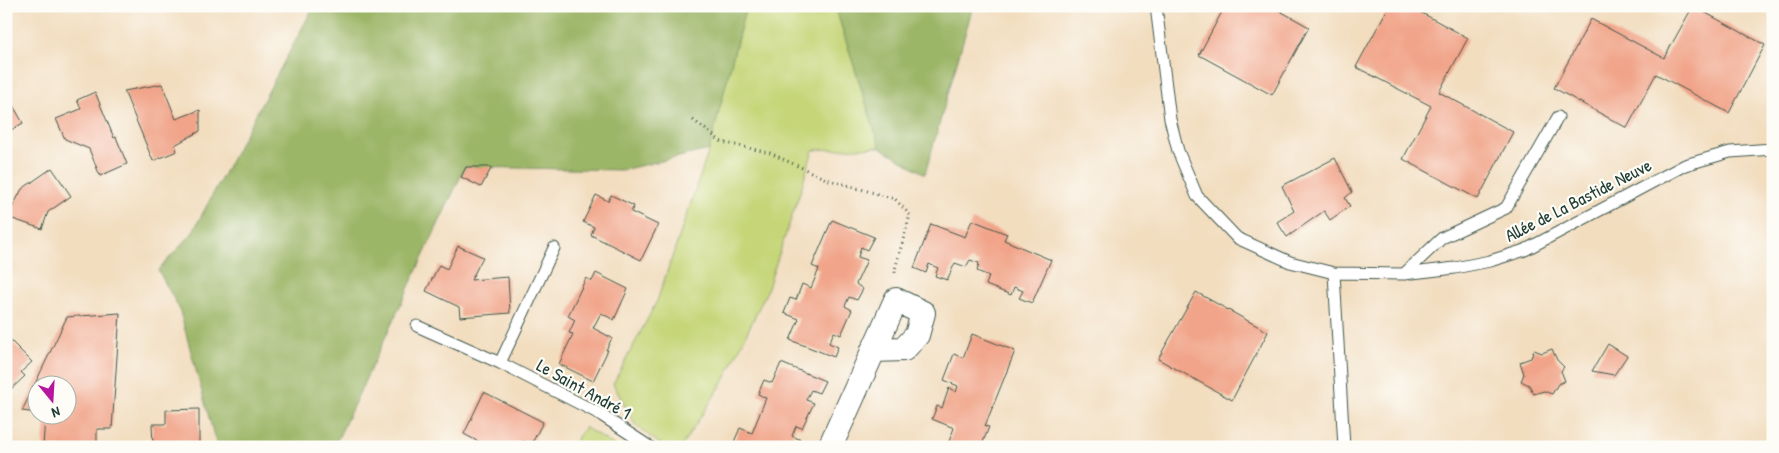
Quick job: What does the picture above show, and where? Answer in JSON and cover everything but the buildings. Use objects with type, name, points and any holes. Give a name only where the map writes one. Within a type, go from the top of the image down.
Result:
[{"type":"street","points":[[830,447],[873,350],[896,300],[923,312],[917,335],[904,349],[873,350]]},
{"type":"lane","name":"Allée de La Bastide Neuve","points":[[1156,6],[1170,119],[1178,151],[1197,196],[1237,238],[1290,262],[1334,273],[1404,274],[1490,261],[1524,250],[1685,165],[1730,152],[1773,149]]},
{"type":"lane","points":[[1404,274],[1442,238],[1506,208],[1558,117]]},
{"type":"lane","points":[[500,364],[554,248]]},
{"type":"lane","points":[[1334,273],[1344,447]]},
{"type":"lane","name":"Le Saint André 1","points":[[417,326],[500,364],[598,413],[650,447]]},
{"type":"path","points":[[694,120],[722,142],[770,153],[826,179],[894,199],[910,215],[895,269],[896,300]]},
{"type":"green space","points":[[314,6],[746,6],[709,150],[622,170],[465,167],[334,447],[217,447],[179,308],[158,270],[191,235]]},
{"type":"green space","points":[[746,6],[835,6],[880,147],[813,150],[766,293],[724,381],[681,447],[664,447],[636,426],[613,384],[657,301],[709,150]]},
{"type":"green space","points":[[835,6],[973,6],[925,174],[880,147]]},
{"type":"green space","points":[[585,427],[617,447],[571,447]]}]
